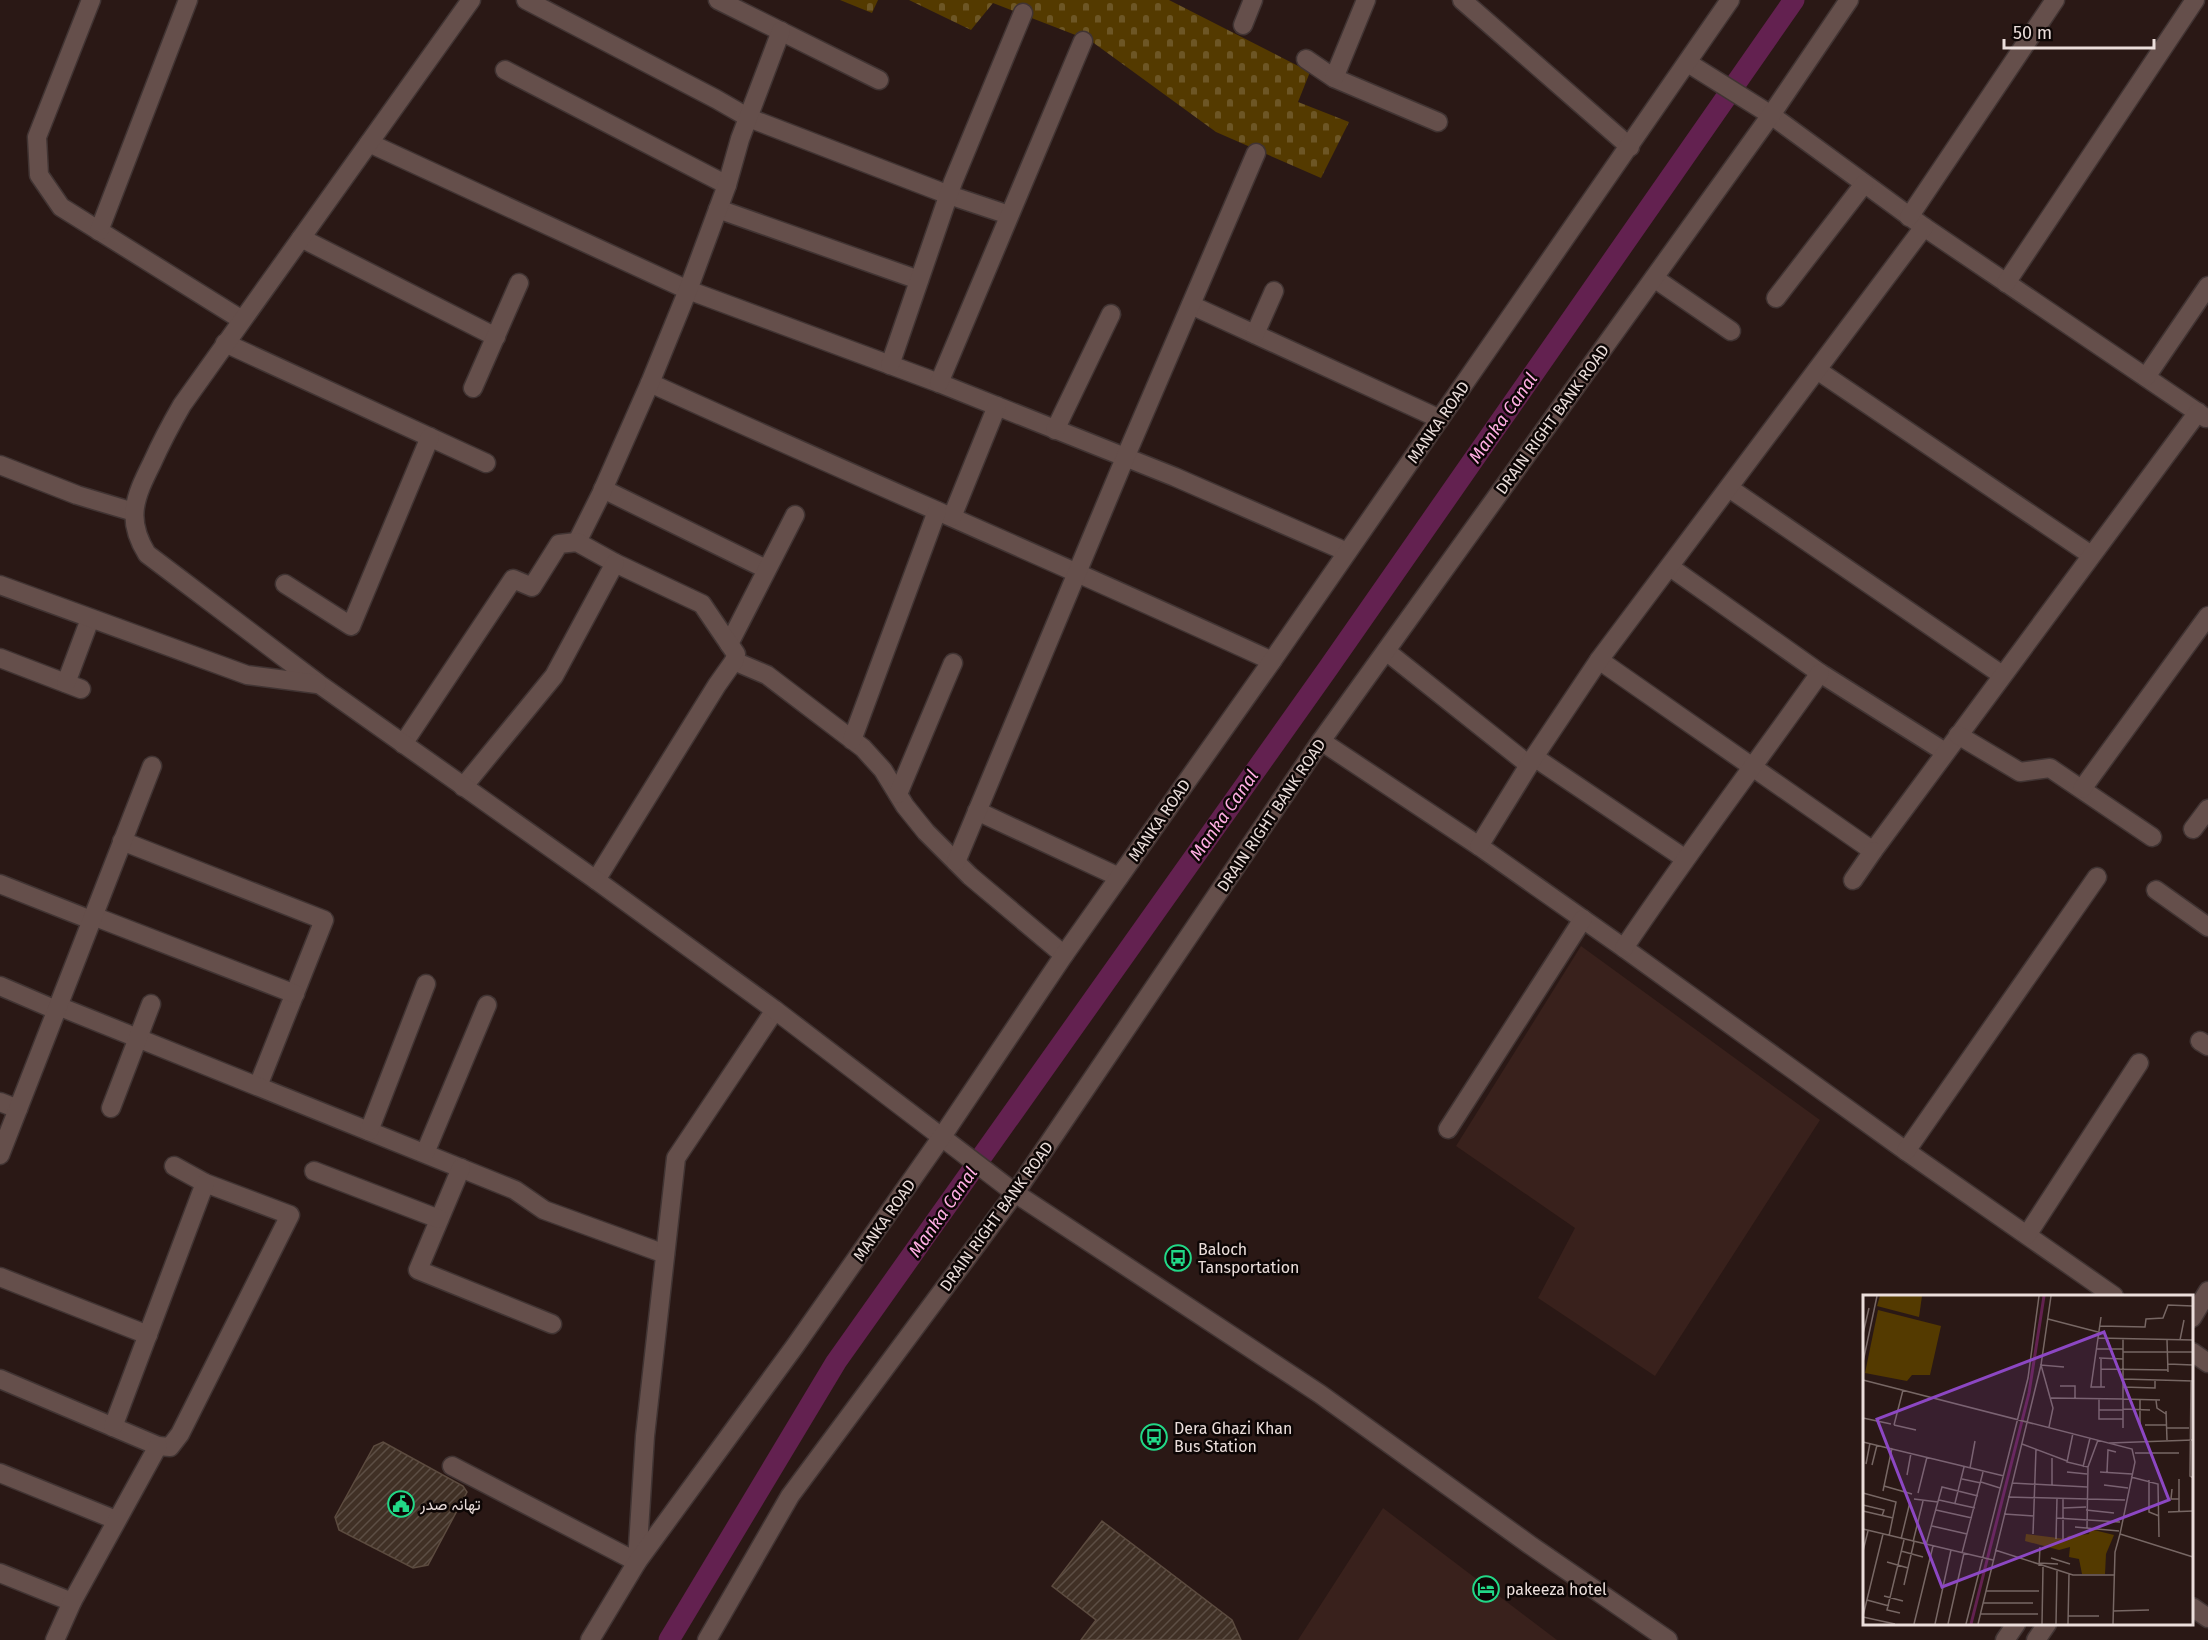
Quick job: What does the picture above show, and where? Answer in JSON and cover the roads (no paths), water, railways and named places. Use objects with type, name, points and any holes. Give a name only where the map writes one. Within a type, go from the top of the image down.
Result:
[{"type":"street","points":[[91,0],[37,137],[39,175],[61,207],[242,320]]},
{"type":"street","points":[[99,231],[188,0]]},
{"type":"street","points":[[471,0],[182,405],[162,440],[135,500],[135,527],[138,541],[147,554],[319,684],[775,1010],[1015,1193],[1320,1394],[1530,1545],[1668,1640]]},
{"type":"street","points":[[526,0],[717,99],[749,118],[949,195],[1009,215]]},
{"type":"street","points":[[718,0],[879,80]]},
{"type":"street","points":[[1243,26],[1253,0]]},
{"type":"street","points":[[1334,78],[1366,0]]},
{"type":"street","points":[[1462,0],[1629,147]]},
{"type":"street","name":"MANKA ROAD","points":[[590,1640],[637,1562],[795,1346],[941,1138],[1064,955],[1272,661],[1730,0]]},
{"type":"street","name":"DRAIN RIGHT BANK ROAD","points":[[707,1640],[790,1496],[1015,1193],[1321,741],[1771,115],[1849,0]]},
{"type":"street","points":[[1479,846],[1599,660],[1817,370],[1916,222],[2055,0]]},
{"type":"street","points":[[2006,283],[2196,0]]},
{"type":"street","points":[[890,365],[949,195],[1023,13]]},
{"type":"street","points":[[577,542],[650,383],[688,290],[728,185],[740,139],[781,31]]},
{"type":"street","points":[[939,383],[1083,41]]},
{"type":"street","points":[[1306,59],[1334,78],[1438,122]]},
{"type":"street","points":[[1688,63],[1771,115],[1916,222],[2203,415],[2091,555],[1853,880]]},
{"type":"street","points":[[505,70],[728,185]]},
{"type":"street","points":[[369,143],[688,290],[997,406],[1175,477],[1347,552]]},
{"type":"street","points":[[956,862],[1256,153]]},
{"type":"street","points":[[1776,298],[1864,184]]},
{"type":"street","points":[[718,209],[919,280]]},
{"type":"street","points":[[301,238],[496,337]]},
{"type":"street","points":[[1654,278],[1731,331]]},
{"type":"street","points":[[473,388],[519,283]]},
{"type":"street","points":[[2146,376],[2208,286]]},
{"type":"street","points":[[1255,334],[1274,291]]},
{"type":"street","points":[[1191,304],[1440,419]]},
{"type":"street","points":[[1055,430],[1111,314]]},
{"type":"street","points":[[225,344],[486,463]]},
{"type":"street","points":[[1817,370],[2091,555]]},
{"type":"street","points":[[650,383],[1078,572],[1272,661]]},
{"type":"street","points":[[852,740],[945,514],[997,406]]},
{"type":"street","points":[[285,584],[351,626],[430,437]]},
{"type":"street","points":[[0,465],[76,495],[134,512]]},
{"type":"street","points":[[1729,488],[2002,675]]},
{"type":"street","points":[[603,489],[766,568]]},
{"type":"street","points":[[596,880],[717,685],[766,568],[795,515]]},
{"type":"street","points":[[403,744],[513,579],[532,587],[559,544],[577,542],[615,563],[702,604],[732,653],[767,675],[863,747],[883,770],[926,832],[970,876],[1064,955]]},
{"type":"street","points":[[463,787],[554,676],[615,563]]},
{"type":"street","points":[[1670,567],[1820,673],[1945,752]]},
{"type":"street","points":[[0,585],[247,675],[319,684]]},
{"type":"street","points":[[2082,789],[2208,616]]},
{"type":"street","points":[[0,658],[74,686],[90,619]]},
{"type":"street","points":[[1386,651],[1532,761],[1684,858]]},
{"type":"street","points":[[1599,660],[1873,851]]},
{"type":"street","points":[[898,794],[953,663]]},
{"type":"street","points":[[1624,948],[1684,858],[1754,767],[1820,673]]},
{"type":"street","points":[[1958,735],[2020,772],[2050,768],[2152,837]]},
{"type":"street","points":[[1321,741],[1479,846],[1906,1151],[2113,1295]]},
{"type":"street","points":[[0,1155],[152,766]]},
{"type":"street","points":[[2193,829],[2208,809]]},
{"type":"street","points":[[977,812],[1119,877]]},
{"type":"street","points":[[122,841],[324,920],[258,1086]]},
{"type":"street","points":[[1906,1151],[2097,877]]},
{"type":"street","points":[[0,884],[295,994]]},
{"type":"street","points":[[2156,890],[2208,927]]},
{"type":"street","points":[[1448,1129],[1583,919]]},
{"type":"street","points":[[369,1131],[426,984]]},
{"type":"street","points":[[0,986],[138,1038],[515,1190],[544,1210],[666,1254]]},
{"type":"street","points":[[111,1108],[151,1004]]},
{"type":"street","points":[[425,1153],[487,1005]]},
{"type":"street","points":[[452,1466],[637,1562],[645,1436],[676,1158],[775,1010]]},
{"type":"street","points":[[2027,1235],[2139,1063]]},
{"type":"street","points":[[0,1102],[18,1109]]},
{"type":"street","points":[[0,1379],[158,1446],[170,1446],[180,1434],[290,1215],[204,1183],[174,1166]]},
{"type":"street","points":[[461,1168],[418,1270],[552,1324]]},
{"type":"street","points":[[314,1171],[439,1219]]},
{"type":"street","points":[[112,1427],[204,1183]]},
{"type":"street","points":[[0,1277],[148,1335]]},
{"type":"street","points":[[2193,1316],[2208,1291]]},
{"type":"street","points":[[2193,1353],[2208,1363]]},
{"type":"street","points":[[55,1640],[72,1602],[158,1446]]},
{"type":"street","points":[[0,1473],[116,1520]]},
{"type":"street","points":[[0,1573],[72,1602]]},
{"type":"street","points":[[2193,1608],[2208,1618]]},
{"type":"street","points":[[2005,1640],[2015,1625]]},
{"type":"street","points":[[2036,1640],[2046,1625]]},
{"type":"waterway","name":"Manka Canal","points":[[669,1640],[836,1362],[1329,667],[1794,0]]},
{"type":"place","name":"Baloch Tansportation","points":[[1178,1258]]},
{"type":"place","name":"Dera Ghazi Khan Bus Station","points":[[1154,1437]]},
{"type":"place","name":"تھانہ صدر","points":[[401,1504]]},
{"type":"place","name":"pakeeza hotel","points":[[1486,1589]]}]
